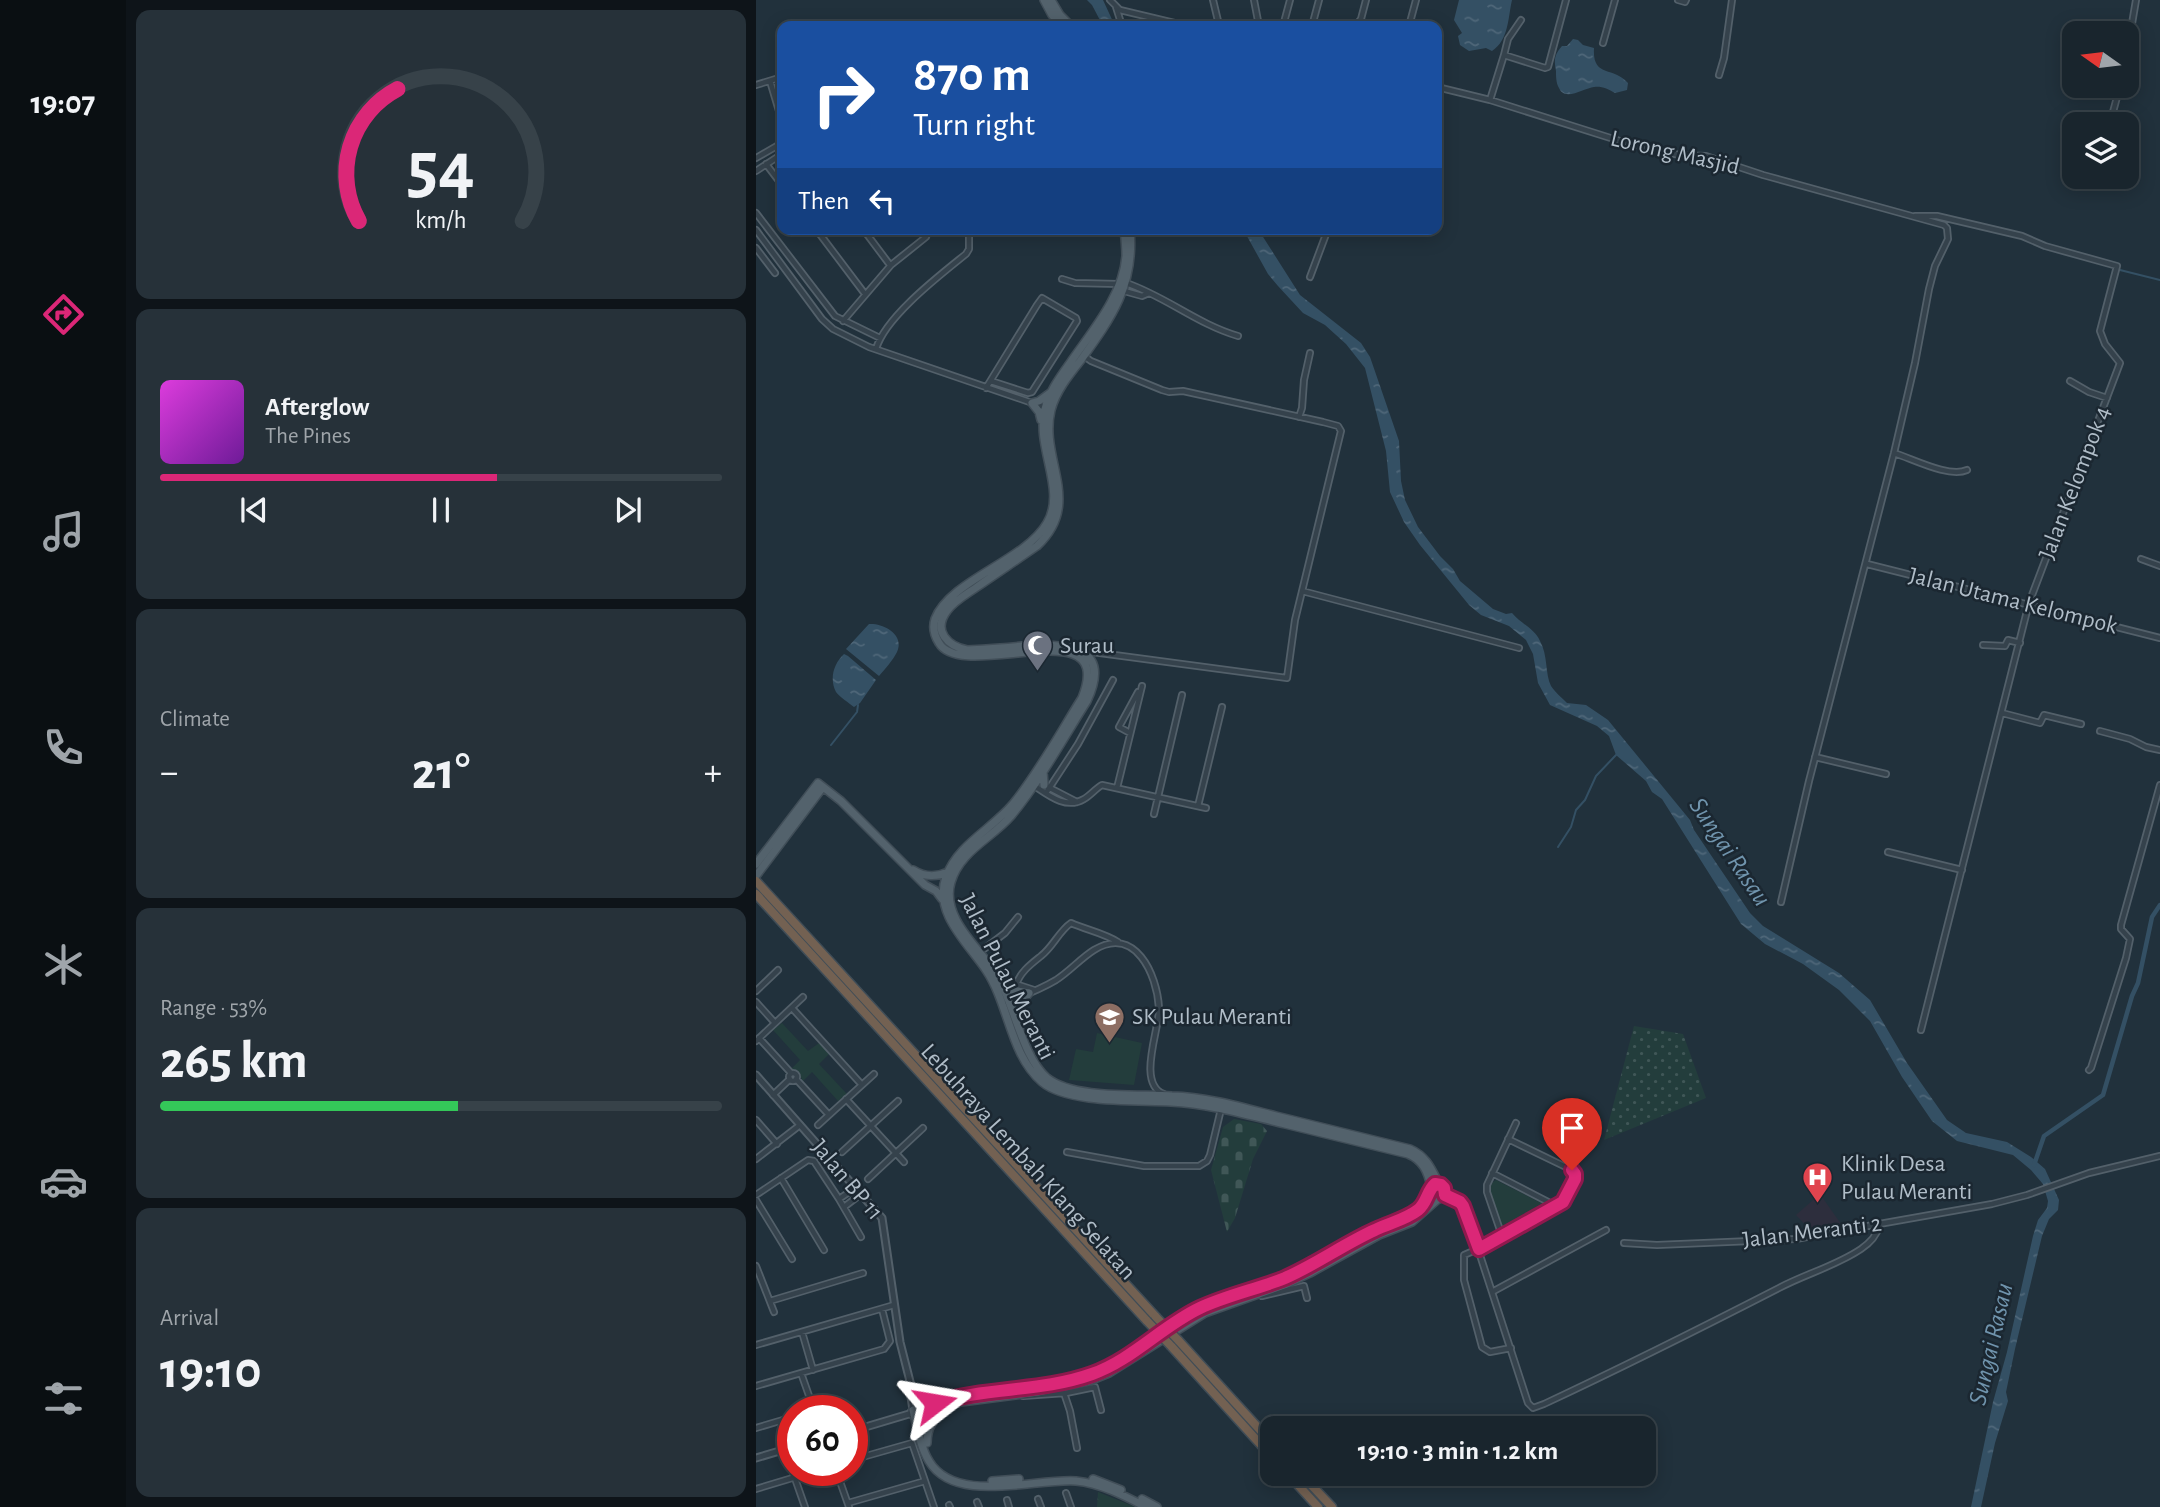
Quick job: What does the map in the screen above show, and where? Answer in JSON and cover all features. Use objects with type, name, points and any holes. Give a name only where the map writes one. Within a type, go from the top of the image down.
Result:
[{"type":"highway","name":"Lebuhraya Lembah Klang Selatan","points":[[756,878],[768,900],[1174,1343],[1260,1443]]},
{"type":"highway","name":"Lebuhraya Lembah Klang Selatan","points":[[756,894],[768,900]]},
{"type":"highway","name":"Lebuhraya Lembah Klang Selatan","points":[[1174,1343],[1260,1431]]},
{"type":"highway","points":[[1299,1486],[1318,1507]]},
{"type":"highway","points":[[1312,1486],[1332,1507]]},
{"type":"main road","points":[[1044,0],[1057,21]]},
{"type":"main road","points":[[1051,0],[1066,21]]},
{"type":"main road","name":"Jalan Pulau Meranti","points":[[1124,235],[1126,255],[1123,286],[1052,390],[1042,424],[1043,444],[1053,484],[1054,498],[1049,522],[1032,542],[948,601],[938,612],[933,630],[941,648],[958,656],[1046,651],[1071,654],[1083,659],[1088,675],[1082,698],[1039,785],[1001,827],[965,857],[952,878],[949,897],[951,908],[961,927],[1000,978],[1026,1061],[1039,1079],[1057,1091],[1092,1098],[1200,1104],[1222,1108],[1415,1157],[1422,1163],[1433,1188]]},
{"type":"main road","name":"Jalan Pulau Meranti","points":[[1130,235],[1132,254],[1112,313],[1048,408],[1049,434],[1060,498],[1054,525],[1037,546],[957,601],[944,614],[940,628],[946,641],[952,646],[967,650],[1061,645],[1073,647],[1089,656],[1095,671],[1092,689],[1044,770],[1039,785],[960,854],[948,872],[943,887],[944,903],[957,931],[989,974],[1017,1021],[1039,1069],[1059,1086],[1092,1092],[1215,1100],[1410,1149],[1430,1164],[1433,1188]]},
{"type":"main road","points":[[1042,424],[1040,412],[1032,403],[1046,398],[1052,390]]},
{"type":"main road","points":[[821,785],[841,801],[925,885],[936,891],[944,903]]},
{"type":"main road","points":[[756,878],[808,808],[821,785]]},
{"type":"main road","points":[[756,864],[821,785]]},
{"type":"main road","points":[[808,808],[824,797],[841,801]]},
{"type":"main road","points":[[912,870],[932,876],[948,872]]},
{"type":"main road","points":[[1000,978],[1012,990],[1031,992]]},
{"type":"main road","points":[[1017,1021],[1018,1007],[1031,992]]},
{"type":"main road","points":[[914,1412],[955,1403],[1038,1392],[1089,1381],[1109,1373],[1205,1312],[1284,1285],[1379,1235],[1412,1222],[1445,1195],[1444,1188],[1433,1188]]},
{"type":"main road","points":[[1433,1188],[1433,1199],[1437,1200]]},
{"type":"main road","points":[[914,1412],[953,1397],[1037,1387],[1108,1367],[1202,1307],[1283,1279],[1376,1229],[1409,1216],[1424,1204],[1433,1188]]},
{"type":"main road","points":[[927,1443],[932,1421],[955,1403]]},
{"type":"main road","points":[[914,1412],[937,1465],[966,1480],[978,1483],[1042,1477],[1091,1478],[1157,1507]]},
{"type":"main road","points":[[914,1412],[928,1459],[934,1469],[965,1485],[977,1487],[1082,1482],[1146,1507]]},
{"type":"street","points":[[1110,0],[1116,7],[1120,21]]},
{"type":"street","points":[[1213,0],[1218,21]]},
{"type":"street","points":[[1254,0],[1258,21]]},
{"type":"street","points":[[1284,21],[1290,0]]},
{"type":"street","points":[[1313,21],[1319,0]]},
{"type":"street","points":[[1360,21],[1366,0]]},
{"type":"street","points":[[1410,21],[1416,0]]},
{"type":"street","points":[[1504,55],[1548,67],[1566,0]]},
{"type":"street","points":[[1603,43],[1615,0]]},
{"type":"street","points":[[1678,0],[1686,0]]},
{"type":"street","points":[[1719,75],[1732,0]]},
{"type":"street","points":[[2132,21],[2136,0]]},
{"type":"street","points":[[1116,7],[1166,21]]},
{"type":"street","points":[[1490,100],[1508,39],[1521,20]]},
{"type":"street","points":[[756,86],[777,79]]},
{"type":"street","points":[[771,81],[777,103]]},
{"type":"street","name":"Lorong Masjid","points":[[1442,88],[1490,100],[1620,141],[1679,155],[1706,156],[1763,175],[1914,216]]},
{"type":"street","points":[[2113,112],[2117,98]]},
{"type":"street","points":[[758,155],[777,146]]},
{"type":"street","points":[[756,171],[777,157]]},
{"type":"street","points":[[766,164],[777,178]]},
{"type":"street","points":[[756,213],[835,316],[880,338]]},
{"type":"street","points":[[1781,902],[1815,757],[1894,453],[1929,289],[1935,266],[1948,239],[1944,225],[1914,216]]},
{"type":"street","name":"Jalan Kelompok 4","points":[[1914,216],[1937,216],[2022,236],[2045,246],[2118,267],[2101,331],[2105,344],[2120,363],[2029,603],[1921,1030]]},
{"type":"street","points":[[756,230],[826,324],[877,349],[1048,408]]},
{"type":"street","points":[[821,235],[865,294]]},
{"type":"street","points":[[868,235],[891,265]]},
{"type":"street","points":[[843,321],[891,265],[927,235]]},
{"type":"street","points":[[877,349],[880,338],[916,295],[968,251],[969,235]]},
{"type":"street","points":[[1310,277],[1326,235]]},
{"type":"street","points":[[756,248],[775,273]]},
{"type":"street","points":[[1062,279],[1075,283],[1144,289],[1198,320],[1238,335]]},
{"type":"street","points":[[986,388],[1042,298],[1077,319],[1032,392],[991,381]]},
{"type":"street","points":[[1299,417],[1310,353]]},
{"type":"street","points":[[1084,356],[1104,367],[1169,393],[1186,392],[1299,417],[1338,426],[1340,431],[1292,633],[1287,678],[1086,654]]},
{"type":"street","points":[[2070,381],[2107,398]]},
{"type":"street","points":[[1894,453],[1948,471],[1960,473],[1968,470]]},
{"type":"street","points":[[2141,559],[2160,566]]},
{"type":"street","name":"Jalan Utama Kelompok","points":[[1867,564],[2160,638]]},
{"type":"street","points":[[1302,591],[1519,648]]},
{"type":"street","points":[[1983,645],[2005,646],[2008,640],[2020,643]]},
{"type":"street","points":[[1113,680],[1078,744],[1039,785],[1078,802],[1102,785],[1206,808]]},
{"type":"street","points":[[1117,788],[1142,686],[1119,727],[1130,733]]},
{"type":"street","points":[[1154,814],[1182,695]]},
{"type":"street","points":[[1198,806],[1222,707]]},
{"type":"street","points":[[2002,713],[2041,723],[2044,715],[2081,724]]},
{"type":"street","points":[[2100,732],[2160,750]]},
{"type":"street","points":[[1815,757],[1885,774]]},
{"type":"street","points":[[2089,1070],[2128,951],[2130,939],[2121,929],[2121,925],[2160,785]]},
{"type":"street","points":[[1888,852],[1962,870]]},
{"type":"street","points":[[980,951],[1005,933],[1018,917]]},
{"type":"street","points":[[1016,985],[1021,974],[1042,956],[1071,923],[1110,937],[1118,943]]},
{"type":"street","points":[[1006,1002],[1055,980],[1095,949],[1118,943],[1130,946],[1143,958],[1153,979],[1159,1008],[1151,1063],[1152,1081],[1157,1091],[1171,1096]]},
{"type":"street","points":[[756,991],[778,970]]},
{"type":"street","points":[[1000,978],[1031,992]]},
{"type":"street","points":[[803,998],[757,1040],[829,1115]]},
{"type":"street","points":[[756,1002],[775,1023]]},
{"type":"street","points":[[792,1008],[862,1084]]},
{"type":"street","points":[[818,1125],[874,1074]]},
{"type":"street","name":"Jalan BP 11","points":[[756,1075],[878,1211],[885,1226],[894,1305],[914,1412]]},
{"type":"street","points":[[773,1095],[793,1077]]},
{"type":"street","points":[[846,1099],[904,1162]]},
{"type":"street","points":[[842,1153],[898,1101]]},
{"type":"street","points":[[1068,1152],[1144,1166],[1199,1166],[1210,1156],[1222,1108]]},
{"type":"street","points":[[756,1121],[777,1144]]},
{"type":"street","points":[[1502,1236],[1486,1185],[1516,1124]]},
{"type":"street","points":[[756,1158],[800,1125]]},
{"type":"street","points":[[868,1179],[923,1128]]},
{"type":"street","points":[[1508,1139],[1572,1170],[1575,1174],[1563,1202],[1464,1255],[1463,1273],[1482,1348],[1490,1352],[1511,1348]]},
{"type":"street","name":"Jalan Meranti 2","points":[[1624,1243],[1657,1245],[1796,1239],[1936,1216],[2026,1195],[2089,1173],[2160,1156]]},
{"type":"street","points":[[792,1259],[756,1197],[808,1160],[814,1161],[818,1166],[861,1237]]},
{"type":"street","points":[[1492,1173],[1556,1206]]},
{"type":"street","points":[[781,1178],[824,1250]]},
{"type":"street","points":[[839,1199],[856,1187]]},
{"type":"street","points":[[844,1207],[862,1193]]},
{"type":"street","points":[[1445,1195],[1463,1206],[1528,1403],[1536,1408],[1782,1286],[1849,1256],[1871,1242],[1880,1224]]},
{"type":"street","points":[[1492,1292],[1606,1230]]},
{"type":"street","points":[[756,1266],[774,1312]]},
{"type":"street","points":[[770,1301],[863,1273]]},
{"type":"street","points":[[1254,1295],[1265,1296],[1304,1286],[1307,1298]]},
{"type":"street","points":[[756,1345],[894,1305]]},
{"type":"street","points":[[756,1386],[884,1349],[890,1340],[882,1309]]},
{"type":"street","points":[[802,1332],[813,1370]]},
{"type":"street","points":[[801,1373],[809,1395]]},
{"type":"street","points":[[1019,1394],[1027,1397],[1095,1387],[1101,1410]]},
{"type":"street","points":[[1064,1393],[1077,1448]]},
{"type":"street","points":[[868,1425],[914,1412]]},
{"type":"street","points":[[756,1428],[777,1422]]},
{"type":"street","points":[[868,1455],[913,1444],[934,1507]]},
{"type":"street","points":[[756,1458],[777,1452]]},
{"type":"street","points":[[842,1486],[849,1505],[925,1481]]},
{"type":"street","points":[[756,1489],[777,1483]]},
{"type":"street","points":[[798,1486],[805,1507]]},
{"type":"street","points":[[1066,1493],[1071,1507]]},
{"type":"street","points":[[1038,1499],[1041,1507]]},
{"type":"street","points":[[1007,1500],[1009,1507]]},
{"type":"shaded area","name":"Klinik Desa Pulau Meranti","points":[[1820,1194],[1841,1224],[1810,1230],[1796,1215]]},
{"type":"green space","points":[[782,1023],[808,1051],[819,1043],[829,1054],[819,1064],[847,1094],[838,1101],[812,1072],[803,1081],[797,1071],[791,1069],[800,1060],[773,1030]]},
{"type":"green space","points":[[1634,1026],[1683,1034],[1706,1098],[1604,1140]]},
{"type":"green space","points":[[1097,1033],[1142,1043],[1134,1085],[1069,1080],[1076,1049],[1093,1052]]},
{"type":"green space","points":[[1234,1119],[1261,1124],[1267,1131],[1253,1159],[1235,1218],[1227,1232],[1211,1170],[1223,1127]]},
{"type":"green space","points":[[1496,1180],[1545,1205],[1546,1210],[1507,1231],[1503,1230],[1488,1189]]},
{"type":"green space","points":[[1098,1492],[1135,1507],[1097,1507]]},
{"type":"water","points":[[1087,0],[1103,0],[1113,21],[1100,21]]},
{"type":"water","points":[[1459,0],[1512,0],[1505,35],[1492,51],[1486,48],[1469,51],[1460,45],[1458,36],[1462,33],[1454,20]]},
{"type":"water","points":[[1573,39],[1594,48],[1596,64],[1628,83],[1627,90],[1615,93],[1597,87],[1570,94],[1562,92],[1557,82],[1555,58],[1562,46],[1567,46]]},
{"type":"water","points":[[1246,235],[1262,235],[1300,295],[1361,343],[1370,357],[1399,441],[1405,500],[1418,527],[1460,581],[1493,609],[1506,614],[1512,613],[1534,633],[1543,646],[1549,681],[1553,688],[1567,703],[1586,705],[1608,720],[1690,820],[1750,913],[1763,926],[1839,973],[1870,1000],[1907,1063],[1947,1120],[1966,1133],[2007,1142],[2045,1169],[2059,1200],[2058,1210],[2049,1219],[2042,1236],[2006,1392],[2008,1401],[1995,1443],[1981,1507],[1971,1507],[2033,1236],[2038,1220],[2047,1208],[2048,1201],[2043,1184],[2013,1155],[1957,1141],[1932,1121],[1902,1077],[1870,1021],[1839,990],[1803,964],[1765,944],[1741,924],[1662,799],[1616,755],[1609,736],[1597,726],[1550,705],[1538,683],[1533,654],[1526,640],[1509,626],[1481,615],[1469,605],[1404,522],[1390,492],[1386,451],[1365,368],[1346,344],[1325,325],[1303,313],[1268,274]]},
{"type":"water","points":[[869,624],[886,628],[898,640],[897,652],[879,676],[846,649]]},
{"type":"water","points":[[844,654],[876,680],[860,703],[854,707],[836,692],[833,682],[835,667]]},
{"type":"waterway","points":[[2120,270],[2160,280]]},
{"type":"waterway","points":[[831,745],[857,712],[858,705]]},
{"type":"waterway","points":[[1558,847],[1596,776],[1616,755]]},
{"type":"waterway","points":[[2034,1165],[2044,1136],[2103,1095],[2138,983],[2152,917],[2160,905]]},
{"type":"place","name":"Surau","points":[[1037,673]]},
{"type":"place","name":"SK Pulau Meranti","points":[[1109,1044]]},
{"type":"place","name":"Klinik Desa Pulau Meranti","points":[[1818,1205]]},
{"type":"route","points":[[935,1403],[953,1397],[1037,1387],[1090,1375],[1108,1367],[1202,1307],[1283,1279],[1376,1229],[1409,1216],[1424,1204],[1435,1184],[1441,1185],[1445,1195],[1463,1206],[1479,1249],[1563,1202],[1575,1179],[1572,1170]]},
{"type":"water label","name":"Sungai Rasau","points":[[1730,852]]},
{"type":"water label","name":"Sungai Rasau","points":[[1991,1344]]}]
